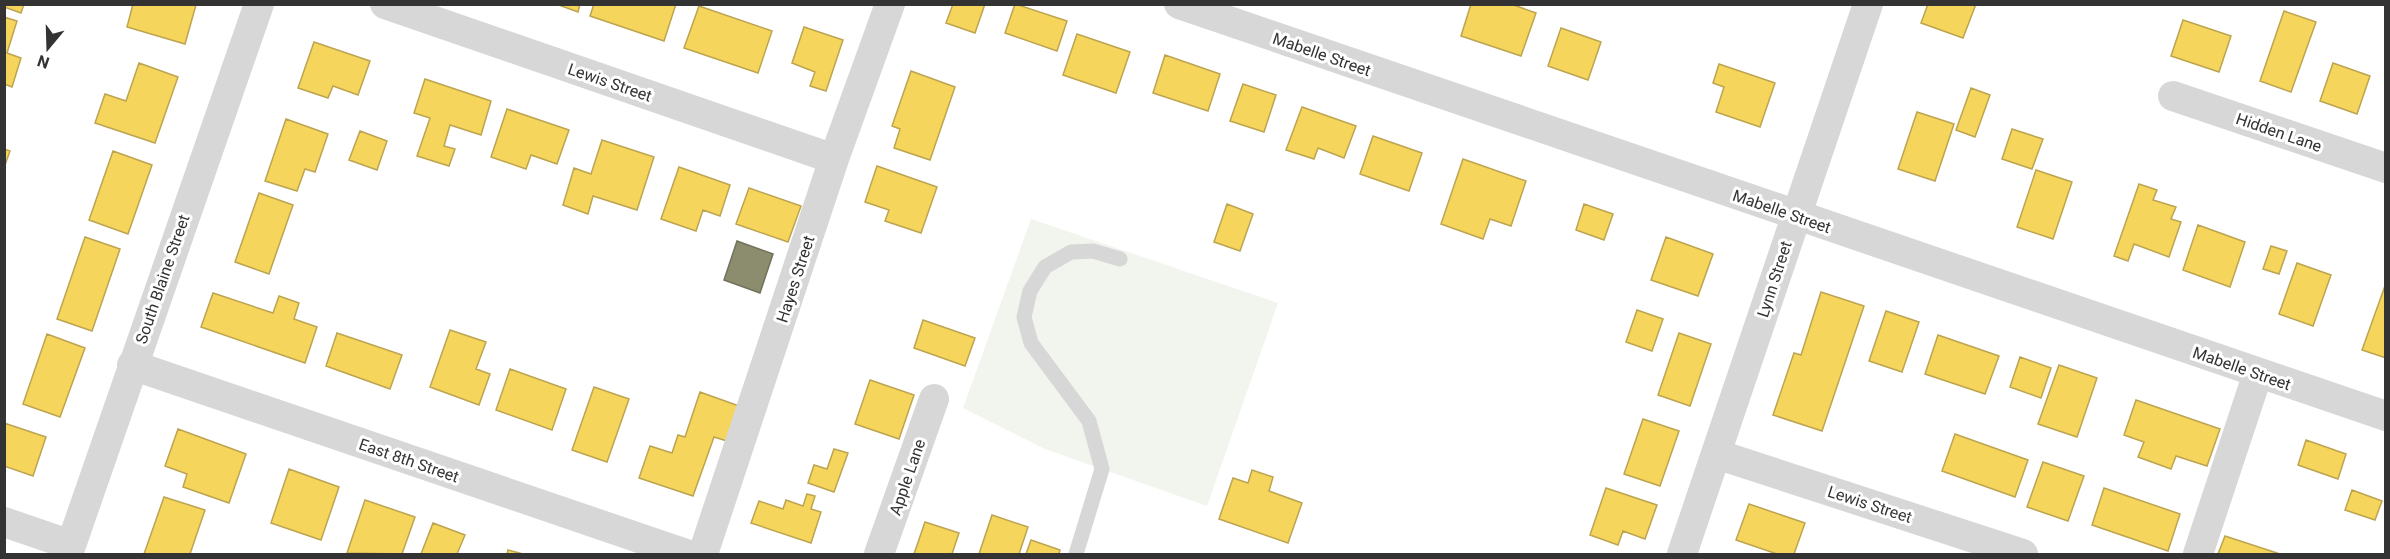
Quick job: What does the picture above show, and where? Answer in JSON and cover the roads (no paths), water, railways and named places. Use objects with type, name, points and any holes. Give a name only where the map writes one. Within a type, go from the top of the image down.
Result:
[{"type":"street","name":"South Blaine Street","points":[[70,550],[132,365],[259,4]]},
{"type":"street","name":"Lewis Street","points":[[385,4],[834,159]]},
{"type":"street","name":"Hayes Street","points":[[703,555],[834,159],[890,4]]},
{"type":"street","name":"Mabelle Street","points":[[1179,4],[2385,416]]},
{"type":"street","name":"Lynn Street","points":[[1682,555],[1868,4]]},
{"type":"street","name":"Hidden Lane","points":[[2173,96],[2385,168]]},
{"type":"street","name":"East 8th Street","points":[[132,365],[686,555]]},
{"type":"street","points":[[2198,555],[2258,373]]},
{"type":"street","name":"Apple Lane","points":[[879,555],[934,399]]},
{"type":"street","name":"Lewis Street","points":[[1716,454],[2023,555]]},
{"type":"street","points":[[4,522],[70,550]]},
{"type":"lane","points":[[1076,555],[1102,469],[1089,421],[1031,343],[1024,317],[1030,291],[1045,267],[1071,252],[1093,250],[1120,259]]}]
